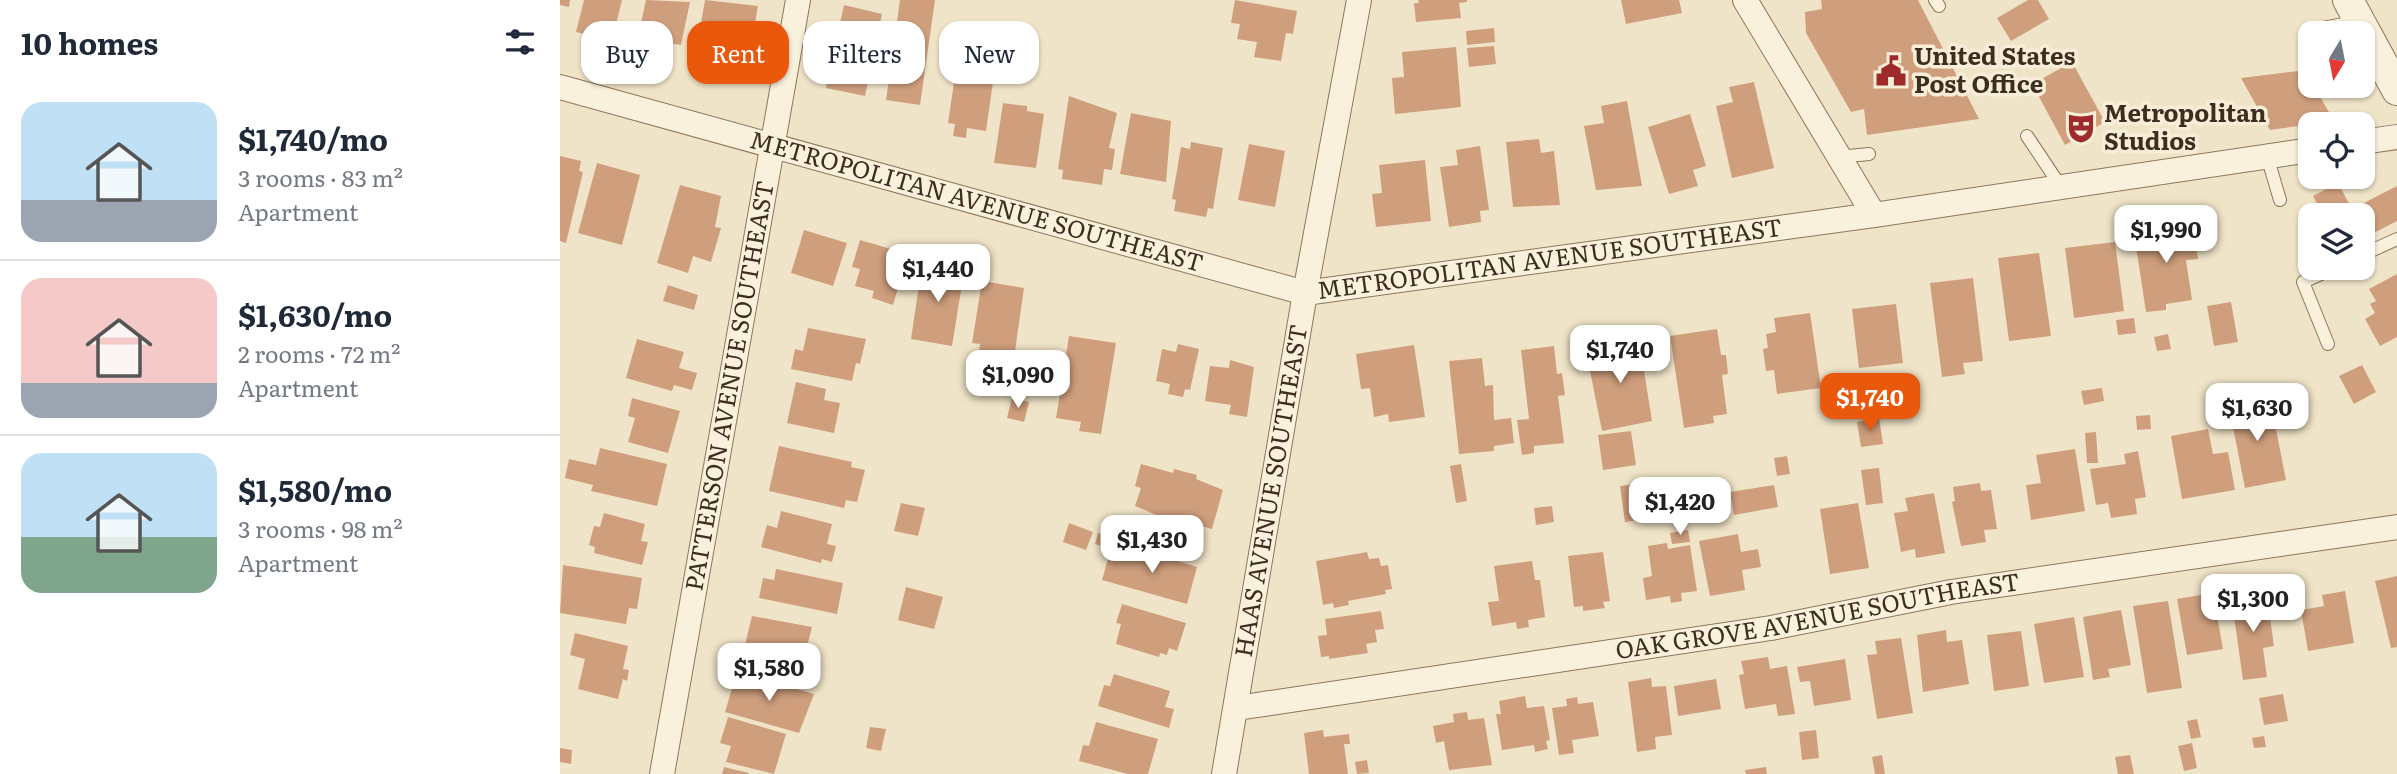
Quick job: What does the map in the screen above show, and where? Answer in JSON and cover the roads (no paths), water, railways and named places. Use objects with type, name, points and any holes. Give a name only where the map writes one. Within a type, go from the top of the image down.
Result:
[{"type":"street","name":"PATTERSON AVENUE SOUTHEAST","points":[[662,774],[798,0]]},
{"type":"street","name":"HAAS AVENUE SOUTHEAST","points":[[1224,774],[1305,293],[1359,0]]},
{"type":"street","points":[[1745,0],[1874,215]]},
{"type":"street","points":[[2354,11],[2397,90]]},
{"type":"street","name":"METROPOLITAN AVENUE SOUTHEAST","points":[[560,87],[1305,293],[1874,215],[2298,152]]},
{"type":"street","points":[[2375,140],[2397,137]]},
{"type":"street","name":"OAK GROVE AVENUE SOUTHEAST","points":[[1237,708],[1771,628],[1951,592],[2397,527]]},
{"type":"lane","points":[[2330,21],[2354,11]]},
{"type":"lane","points":[[2027,136],[2061,187]]},
{"type":"lane","points":[[1839,158],[1869,154]]},
{"type":"lane","points":[[2267,156],[2280,200]]},
{"type":"lane","points":[[2375,249],[2397,239]]},
{"type":"lane","points":[[2307,280],[2303,282],[2328,344]]},
{"type":"place","name":"United States Post Office","points":[[1891,71]]},
{"type":"place","name":"Metropolitan Studios","points":[[2081,128]]}]
